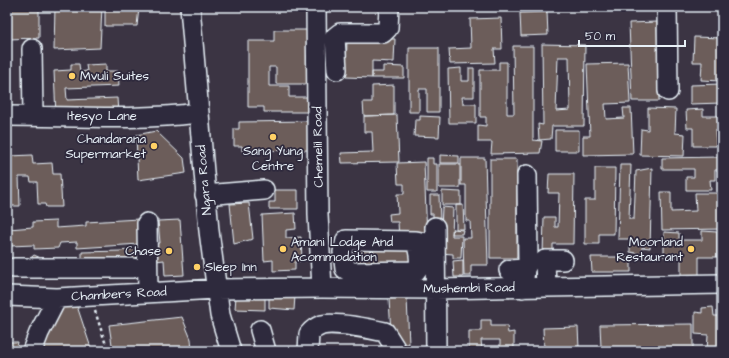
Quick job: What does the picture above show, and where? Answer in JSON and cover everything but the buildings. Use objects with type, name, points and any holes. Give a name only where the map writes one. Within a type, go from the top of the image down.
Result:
[{"type":"street","name":"Ngara Road","points":[[190,7],[205,195],[216,289],[220,315],[231,351]]},
{"type":"street","name":"Chemelil Road","points":[[316,7],[318,215],[322,288]]},
{"type":"street","points":[[337,70],[335,37],[337,34],[383,33],[388,28],[389,7]]},
{"type":"street","points":[[667,7],[668,91]]},
{"type":"street","points":[[32,48],[33,116]]},
{"type":"street","name":"Itesyo Lane","points":[[7,116],[108,117],[198,113]]},
{"type":"street","points":[[523,288],[517,269],[528,263],[527,175]]},
{"type":"street","points":[[205,195],[264,190]]},
{"type":"street","points":[[147,223],[148,292]]},
{"type":"street","points":[[416,242],[435,236],[436,351]]},
{"type":"street","points":[[546,287],[545,260],[563,260]]},
{"type":"street","points":[[14,268],[133,268]]},
{"type":"street","points":[[7,296],[64,297],[70,268]]},
{"type":"street","name":"Mushembi Road","points":[[216,289],[436,289],[722,284]]},
{"type":"street","name":"Chambers Road","points":[[32,351],[42,327],[64,297],[216,289]]},
{"type":"street","points":[[308,351],[309,334],[314,328],[323,325],[368,328],[385,332],[397,351]]},
{"type":"street","points":[[260,330],[266,351]]},
{"type":"path","points":[[90,295],[108,351]]},
{"type":"place","name":"Mvuli Suites","points":[[72,76]]},
{"type":"place","name":"Sang Yung Centre","points":[[273,137]]},
{"type":"place","name":"Chandarana Supermarket","points":[[154,146]]},
{"type":"place","name":"Amani Lodge And Acommodation","points":[[283,249]]},
{"type":"place","name":"Moorland Restaurant","points":[[691,249]]},
{"type":"place","name":"Chase","points":[[169,251]]},
{"type":"place","name":"Sleep Inn","points":[[197,267]]}]
